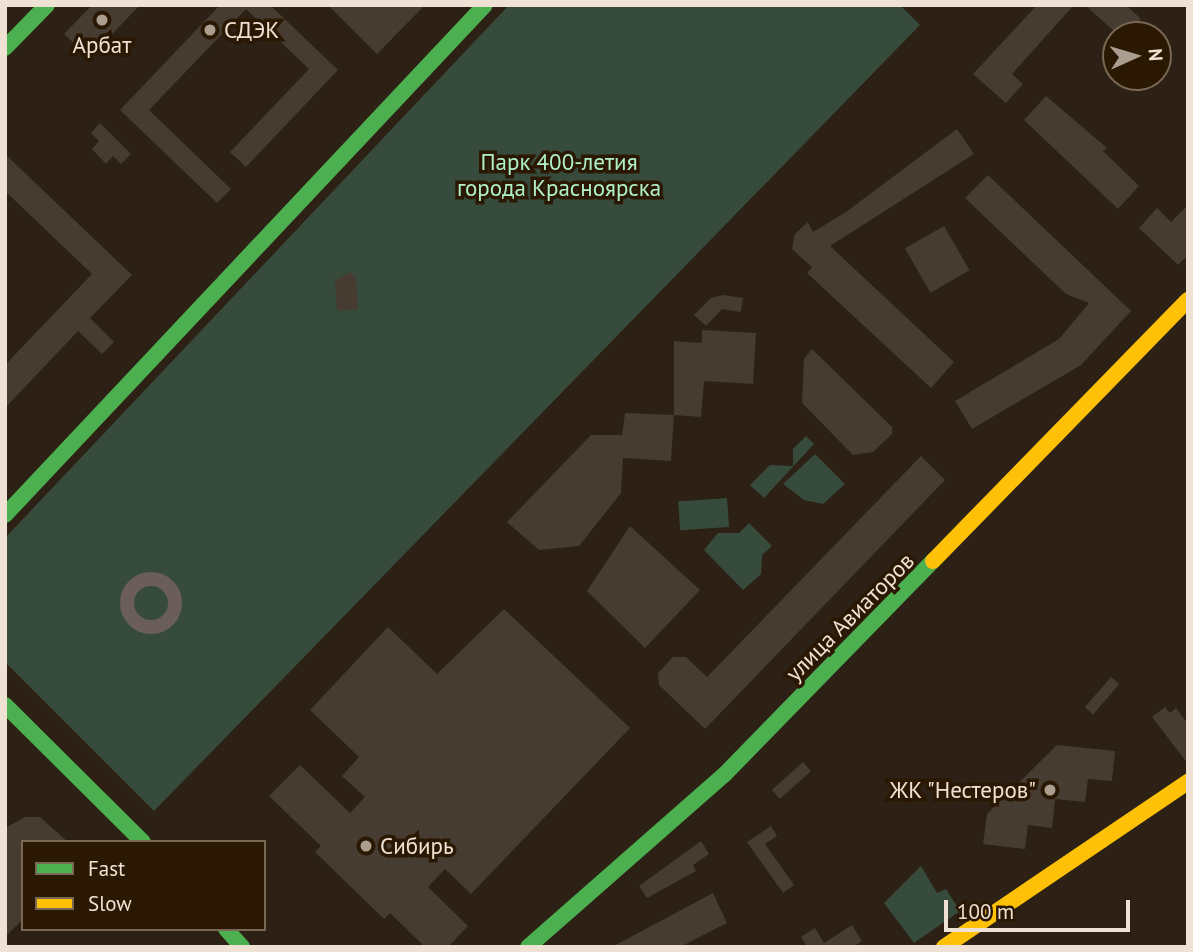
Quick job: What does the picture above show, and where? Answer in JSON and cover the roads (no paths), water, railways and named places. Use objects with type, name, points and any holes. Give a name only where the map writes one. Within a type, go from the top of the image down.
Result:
[{"type":"main road","points":[[5,48],[47,5]]},
{"type":"main road","points":[[5,515],[485,5]]},
{"type":"main road","name":"улица Авиаторов","points":[[528,947],[743,756],[1188,300]]},
{"type":"main road","points":[[5,705],[141,840]]},
{"type":"main road","points":[[944,947],[1188,782]]},
{"type":"main road","points":[[228,931],[242,947]]},
{"type":"main road","points":[[239,931],[255,947]]},
{"type":"place","name":"Арбат","points":[[102,20]]},
{"type":"place","name":"СДЭК","points":[[210,30]]},
{"type":"place","name":"ЖК \"Нестеров\"","points":[[1050,790]]},
{"type":"place","name":"Сибирь","points":[[366,846]]},
{"type":"park label","name":"Парк 400-летия города Красноярска","points":[[559,175]]}]
